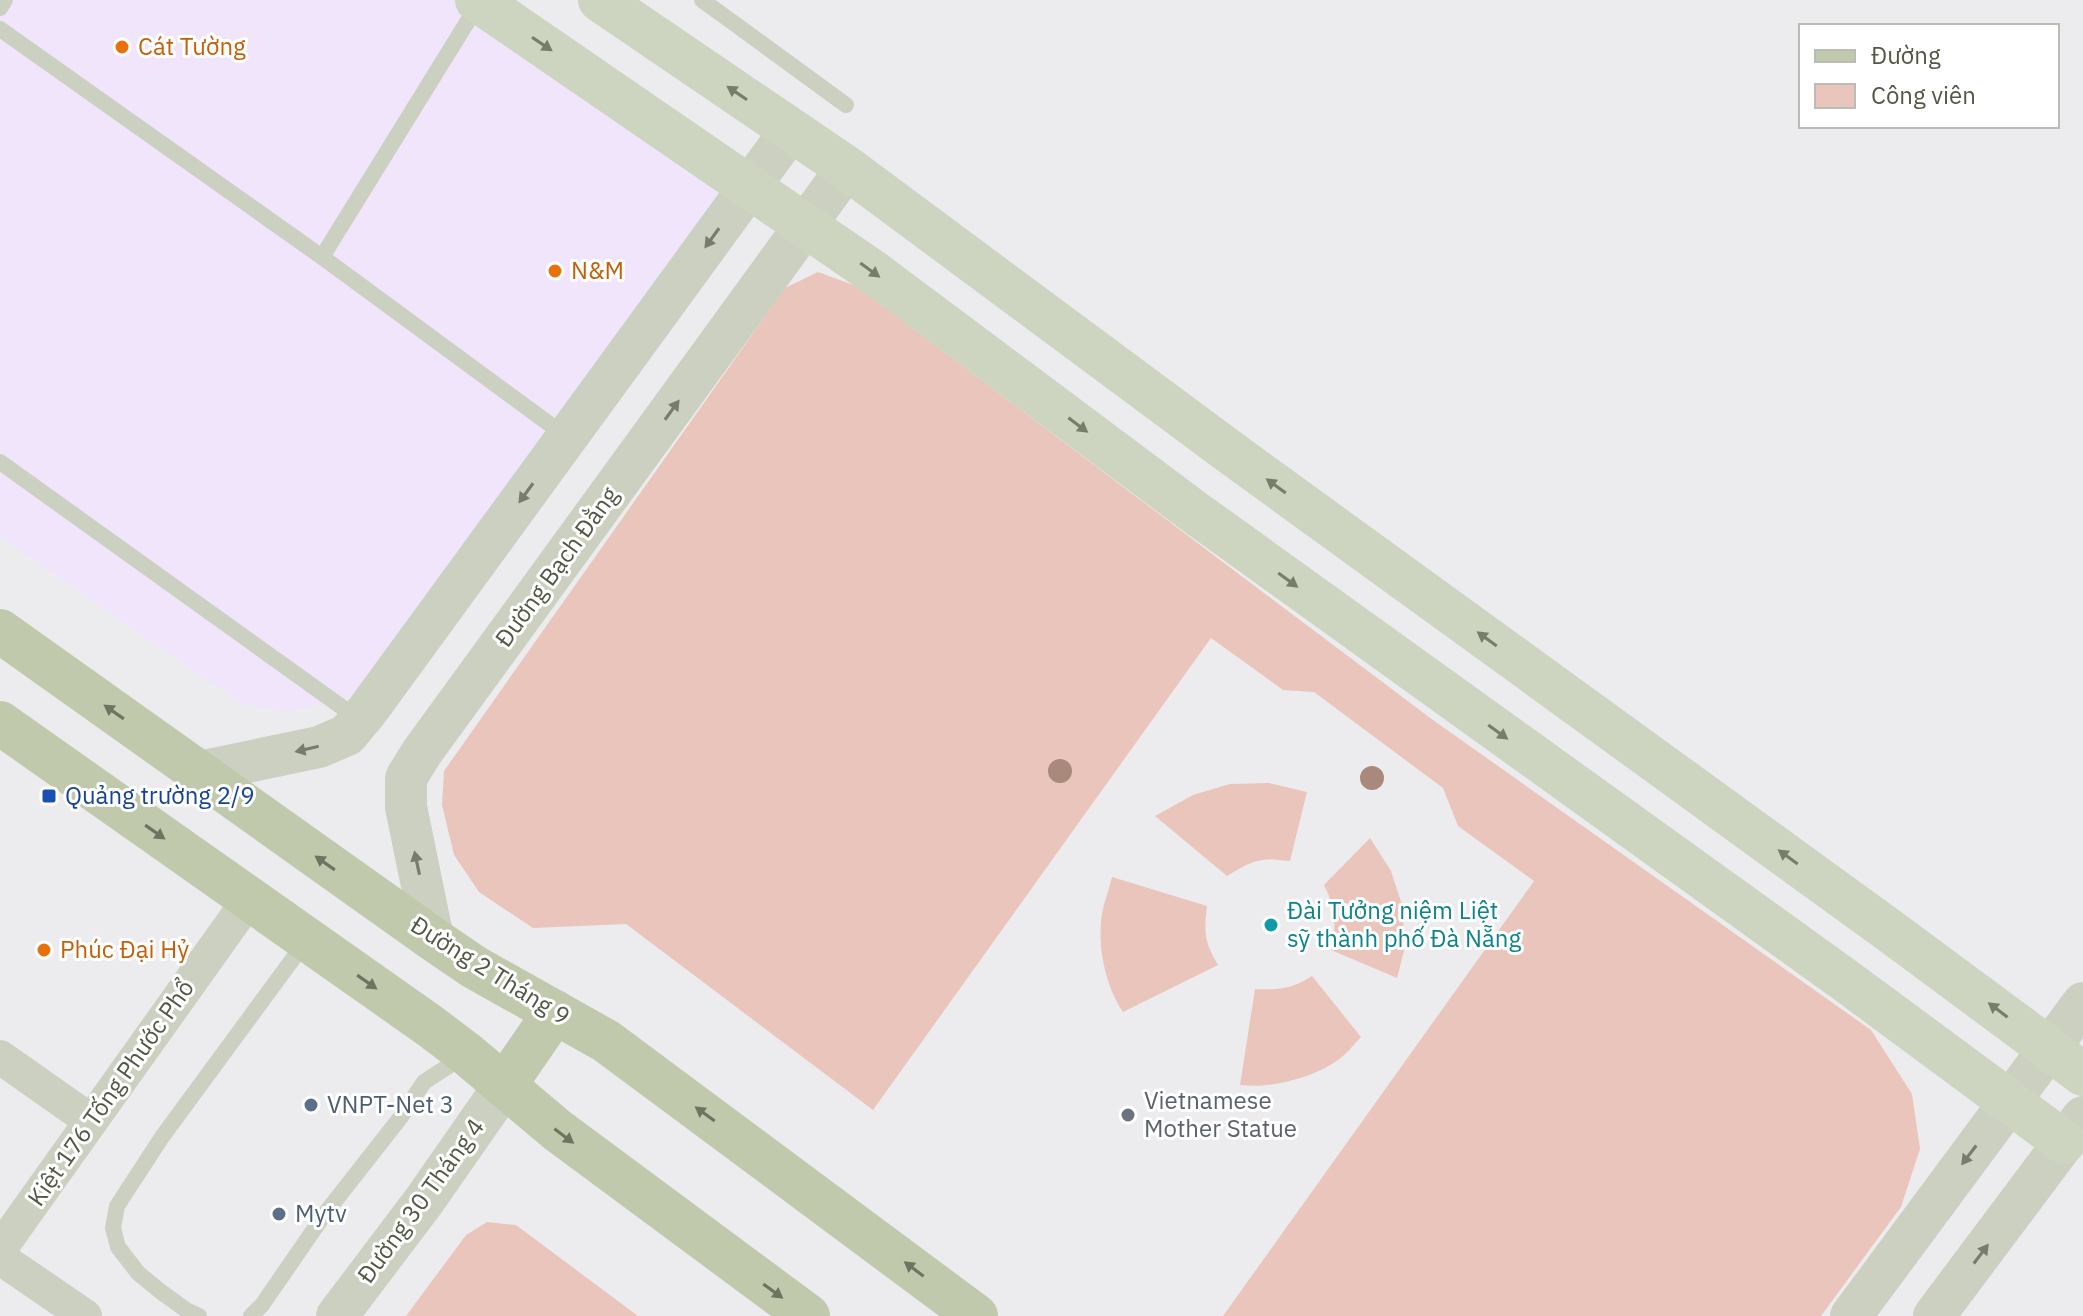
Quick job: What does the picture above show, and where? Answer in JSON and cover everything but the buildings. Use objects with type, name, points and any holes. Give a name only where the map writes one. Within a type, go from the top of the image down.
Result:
[{"type":"main road","points":[[600,0],[847,168],[1238,458],[2066,1061]]},
{"type":"main road","points":[[480,1],[876,274],[1197,514],[2010,1101],[2074,1130]]},
{"type":"main road","points":[[1197,514],[1238,458]]},
{"type":"main road","name":"Đường 2 Tháng 9","points":[[0,631],[474,967],[606,1041],[976,1316]]},
{"type":"main road","points":[[0,723],[467,1054],[557,1130],[808,1316]]},
{"type":"main road","points":[[1679,862],[1719,806]]},
{"type":"main road","points":[[504,1086],[555,1012]]},
{"type":"street","points":[[199,772],[319,747],[347,735],[791,130]]},
{"type":"street","name":"Đường Bạch Đằng","points":[[433,939],[406,807],[406,778],[847,168]]},
{"type":"street","points":[[578,422],[645,446]]},
{"type":"street","name":"Kiệt 176 Tống Phước Phổ","points":[[0,1249],[250,898]]},
{"type":"street","points":[[1851,1316],[2010,1101],[2066,1061],[2083,1003]]},
{"type":"street","points":[[0,1057],[91,1121]]},
{"type":"street","name":"Đường 30 Tháng 4","points":[[337,1316],[424,1201],[504,1086]]},
{"type":"street","points":[[1934,1316],[2074,1130]]},
{"type":"street","points":[[0,1258],[85,1316]]},
{"type":"lane","points":[[0,8],[5,0]]},
{"type":"lane","points":[[702,0],[846,105]]},
{"type":"lane","points":[[322,257],[480,1]]},
{"type":"lane","points":[[0,29],[322,257],[578,422]]},
{"type":"lane","points":[[0,462],[346,710]]},
{"type":"lane","points":[[199,1316],[186,1310],[138,1273],[118,1247],[113,1228],[117,1206],[162,1137],[307,940]]},
{"type":"lane","points":[[251,1316],[424,1082],[467,1054]]},
{"type":"shaded area","points":[[0,0],[504,0],[737,182],[358,695],[286,712],[242,704],[0,537]]},
{"type":"green space","points":[[818,272],[856,286],[1433,720],[1871,1030],[1912,1094],[1920,1149],[1901,1207],[1821,1316],[1223,1316],[1534,881],[1458,826],[1443,788],[1314,692],[1283,690],[1211,638],[873,1110],[626,924],[533,928],[479,892],[454,855],[442,805],[444,771],[785,288]]},
{"type":"green space","points":[[1269,783],[1307,792],[1290,861],[1257,861],[1227,876],[1155,816],[1193,795],[1230,784]]},
{"type":"green space","points":[[1370,838],[1391,871],[1403,908],[1404,951],[1397,978],[1331,950],[1334,917],[1324,885]]},
{"type":"green space","points":[[1112,877],[1207,906],[1206,936],[1218,965],[1123,1012],[1107,978],[1101,939],[1102,914]]},
{"type":"green space","points":[[1312,976],[1361,1037],[1341,1058],[1304,1077],[1278,1084],[1240,1085],[1255,989],[1285,988]]},
{"type":"green space","points":[[487,1222],[516,1225],[638,1316],[406,1316],[466,1235]]},
{"type":"place","name":"Cát Tường","points":[[122,47]]},
{"type":"place","name":"N&M","points":[[555,271]]},
{"type":"place","name":"Quảng trường 2/9","points":[[49,796]]},
{"type":"place","name":"Đài Tưởng niệm Liệt sỹ thành phố Đà Nẵng","points":[[1271,925]]},
{"type":"place","name":"Phúc Đại Hỷ","points":[[44,950]]},
{"type":"place","name":"VNPT-Net 3","points":[[311,1105]]},
{"type":"place","name":"Vietnamese Mother Statue","points":[[1128,1115]]},
{"type":"place","name":"Mytv","points":[[279,1214]]}]
